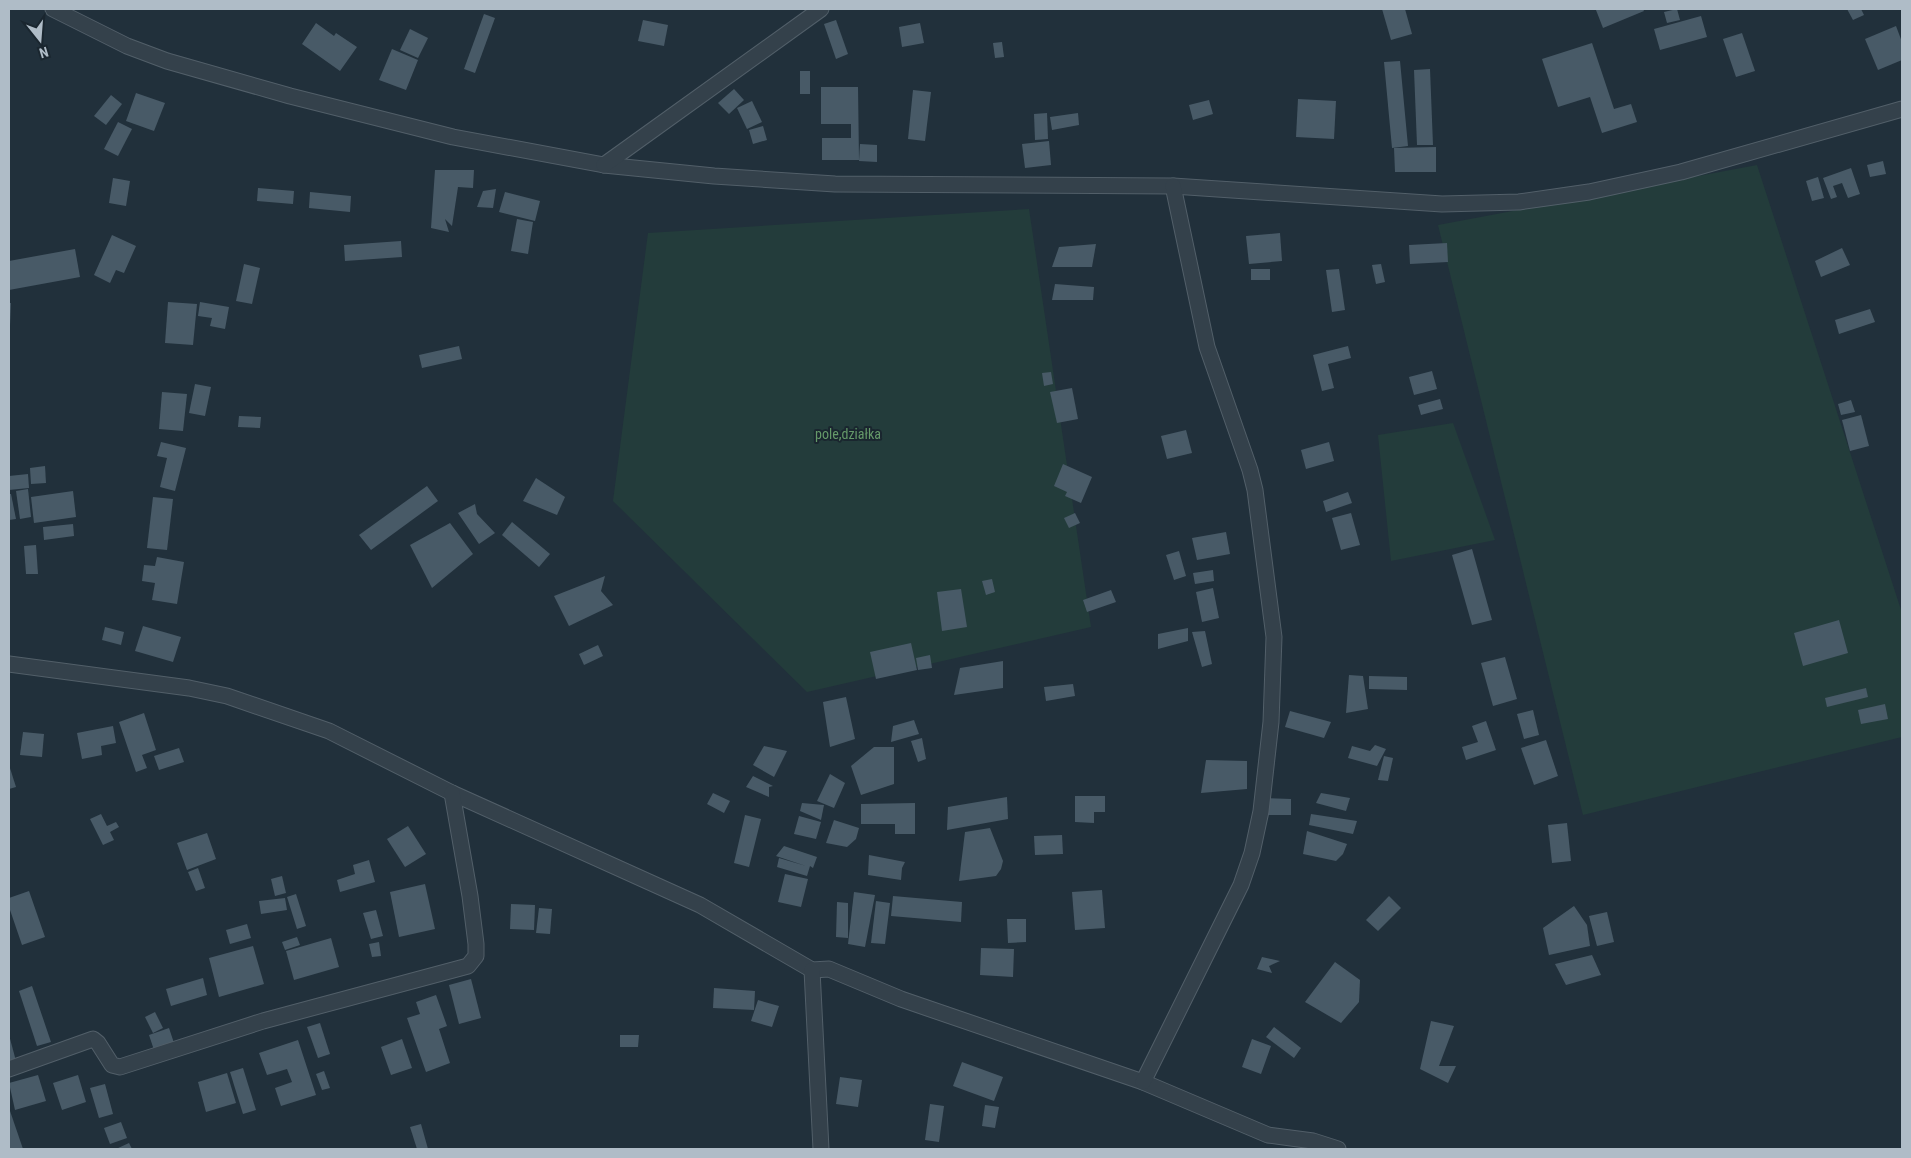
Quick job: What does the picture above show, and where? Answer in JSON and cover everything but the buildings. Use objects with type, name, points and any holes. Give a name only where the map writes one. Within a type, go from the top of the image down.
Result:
[{"type":"street","points":[[52,9],[127,46],[167,61],[453,137],[604,165],[714,176],[835,184],[1173,186],[1442,204],[1519,202],[1589,192],[1682,172],[1902,108]]},
{"type":"street","points":[[604,165],[821,9]]},
{"type":"street","points":[[1142,1082],[1241,885],[1248,867],[1261,810],[1271,722],[1274,637],[1255,490],[1250,470],[1205,340],[1173,186]]},
{"type":"street","points":[[9,664],[189,688],[227,696],[329,731],[452,794],[700,905],[812,970],[829,970],[901,999],[1142,1082],[1267,1142],[1313,1141],[1338,1149]]},
{"type":"street","points":[[9,1069],[90,1039],[98,1043],[112,1064],[120,1067],[263,1021],[468,966],[476,956],[476,944],[470,896],[452,794]]},
{"type":"street","points":[[812,970],[821,1149]]},
{"type":"green space","points":[[1757,165],[1902,613],[1902,737],[1583,815],[1438,225]]},
{"type":"green space","name":"pole,działka","points":[[1029,209],[1091,627],[807,692],[613,501],[648,233]]},
{"type":"green space","points":[[1453,423],[1495,540],[1391,561],[1378,435]]}]
